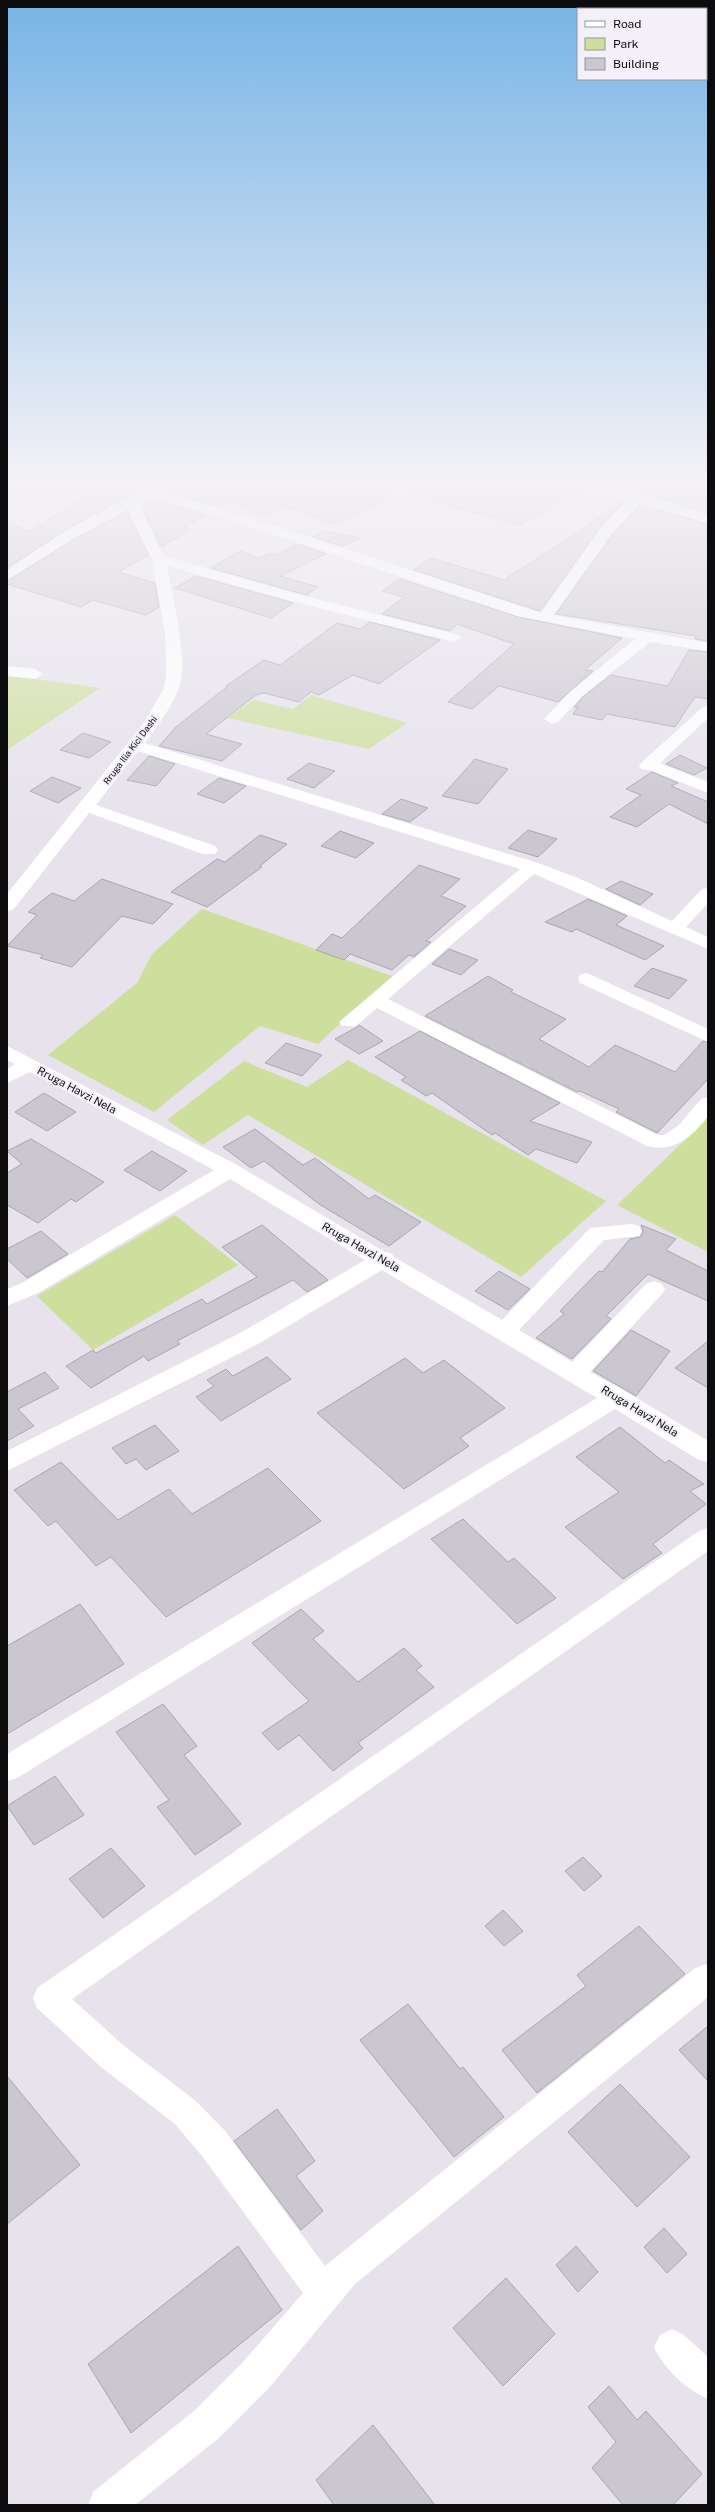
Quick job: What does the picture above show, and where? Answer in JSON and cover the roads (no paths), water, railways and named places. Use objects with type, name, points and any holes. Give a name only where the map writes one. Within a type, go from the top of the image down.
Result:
[{"type":"street","name":"Rruga Ilia Kici Dashi","points":[[7,906],[150,726],[171,690],[174,676],[172,633],[166,597]]},
{"type":"street","points":[[294,597],[454,638]]},
{"type":"street","points":[[479,597],[544,618],[708,647]]},
{"type":"street","points":[[544,618],[559,597]]},
{"type":"street","points":[[552,719],[578,693],[647,637]]},
{"type":"street","points":[[7,670],[35,674]]},
{"type":"street","points":[[708,710],[648,765],[708,788]]},
{"type":"street","points":[[692,724],[708,730]]},
{"type":"street","points":[[134,745],[340,806],[532,867],[572,882],[708,944]]},
{"type":"street","points":[[87,807],[209,850]]},
{"type":"street","points":[[348,1022],[532,867]]},
{"type":"street","points":[[674,928],[708,893]]},
{"type":"street","points":[[587,979],[708,1036]]},
{"type":"street","points":[[375,1000],[654,1141],[664,1143],[674,1140],[708,1103]]},
{"type":"street","name":"Rruga Havzi Nela","points":[[7,1052],[230,1170],[384,1259],[617,1397],[708,1453]]},
{"type":"street","points":[[7,1078],[30,1065]]},
{"type":"street","points":[[7,1298],[65,1268],[230,1170]]},
{"type":"street","points":[[505,1331],[598,1233],[631,1231]]},
{"type":"street","points":[[7,1462],[250,1338],[384,1259]]},
{"type":"street","points":[[575,1373],[654,1289]]},
{"type":"street","points":[[7,1769],[617,1397]]},
{"type":"street","points":[[324,2293],[214,2144],[186,2113],[112,2056],[48,1998],[708,1538]]},
{"type":"street","points":[[106,2505],[207,2424],[256,2376],[343,2272],[705,1979],[708,1982]]},
{"type":"street","points":[[672,2347],[708,2381]]}]
